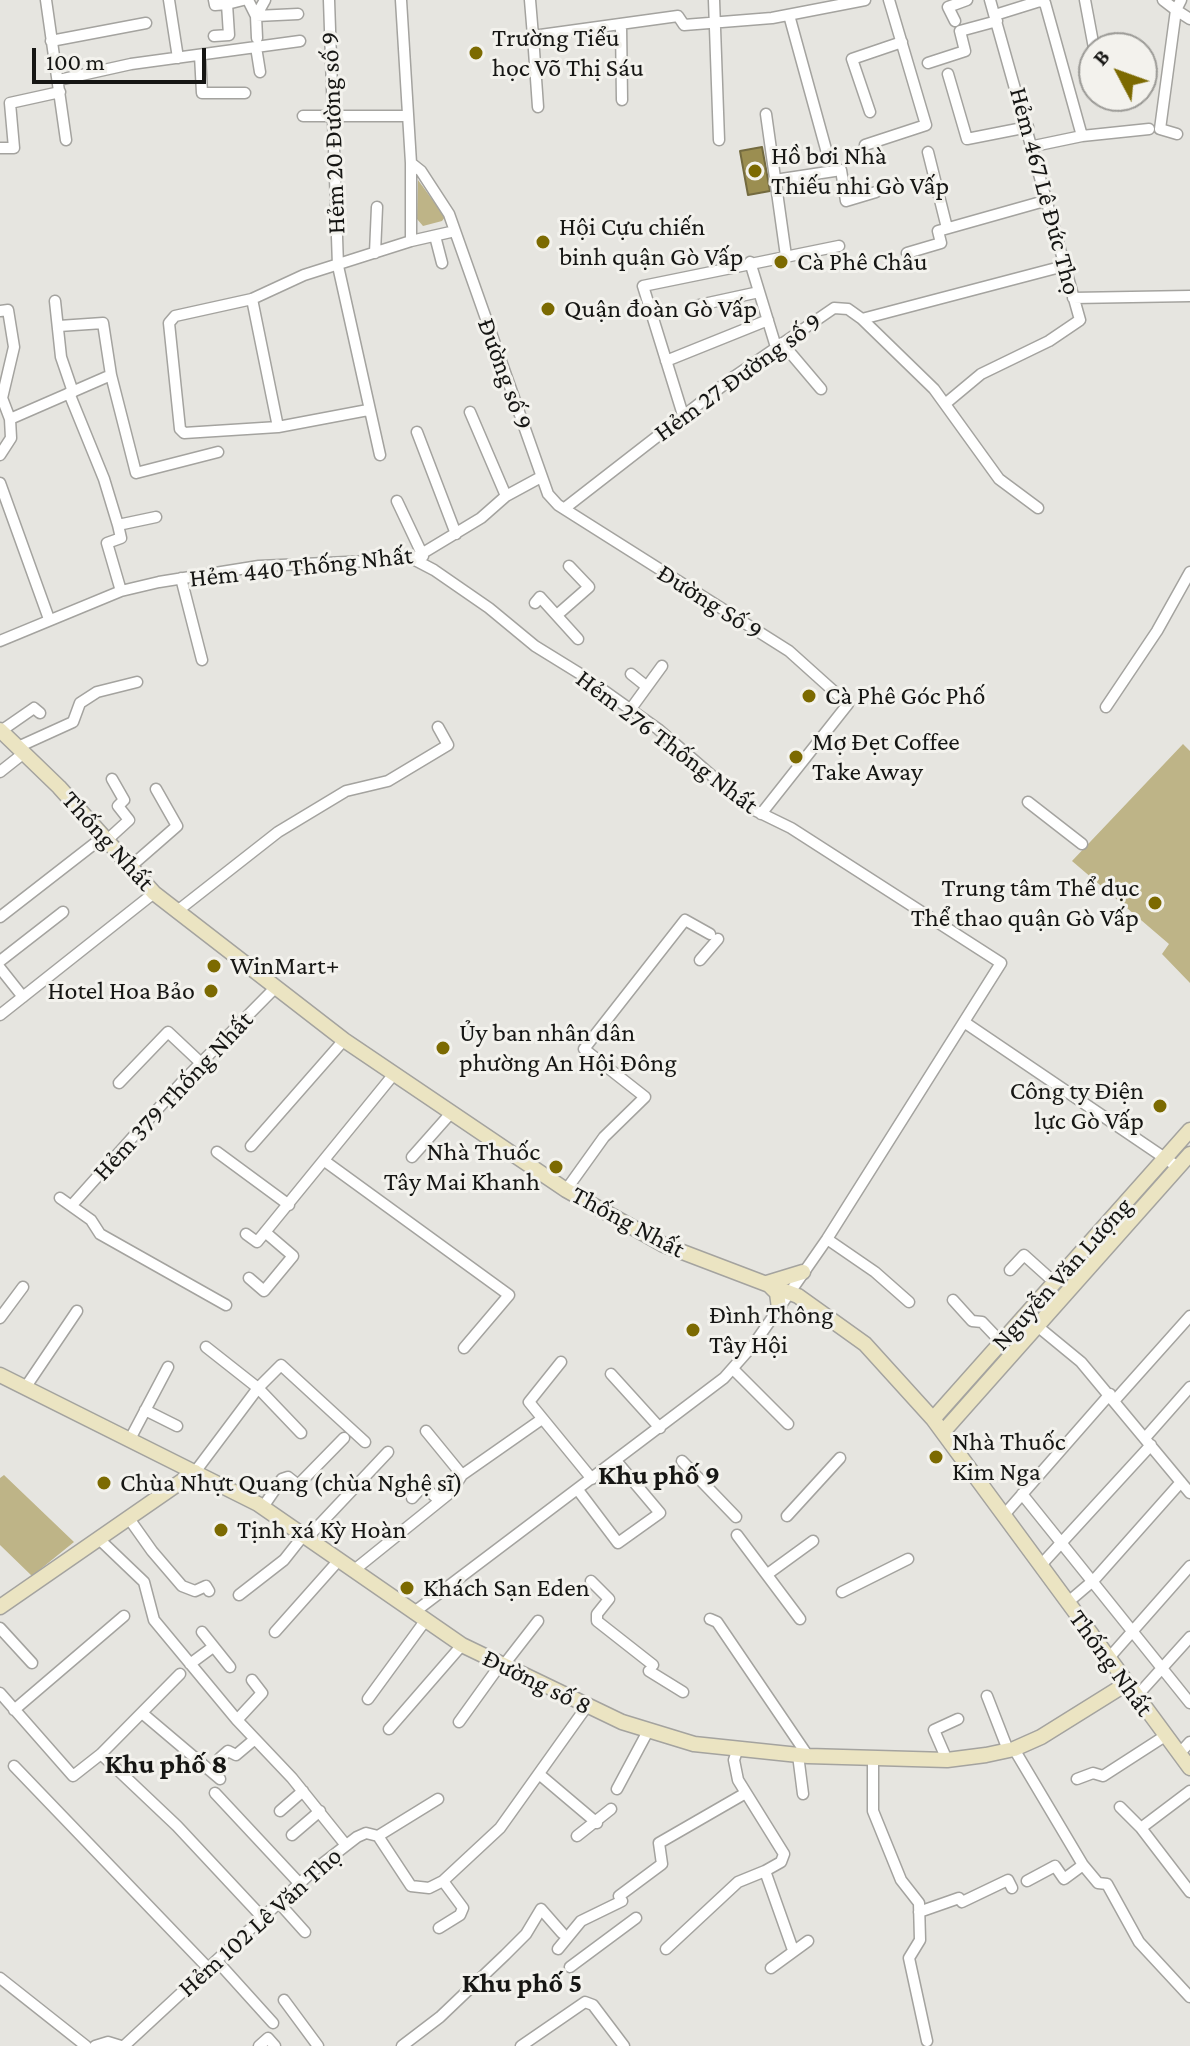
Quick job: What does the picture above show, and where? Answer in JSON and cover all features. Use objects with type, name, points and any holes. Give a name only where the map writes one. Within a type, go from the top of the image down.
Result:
[{"type":"street","points":[[46,0],[66,140]]},
{"type":"street","points":[[169,0],[178,58]]},
{"type":"street","points":[[214,2],[227,4],[245,0],[256,16]]},
{"type":"street","points":[[260,72],[256,16],[265,0]]},
{"type":"street","name":"Hẻm 20 Đường số 9","points":[[329,0],[338,266],[380,455]]},
{"type":"street","points":[[401,0],[411,163],[411,241]]},
{"type":"street","points":[[530,0],[538,107]]},
{"type":"street","points":[[714,0],[719,140]]},
{"type":"street","points":[[533,36],[678,16],[684,25],[715,24],[789,15],[810,6],[865,0]]},
{"type":"street","points":[[865,145],[926,125],[889,0]]},
{"type":"street","points":[[955,21],[947,4],[967,0]]},
{"type":"street","name":"Hẻm 467 Lê Đức Thọ","points":[[945,404],[981,374],[1079,323],[1034,146],[990,0]]},
{"type":"street","points":[[1085,0],[1091,32]]},
{"type":"street","points":[[1163,0],[1178,5],[1190,19]]},
{"type":"street","points":[[928,63],[965,51],[960,31],[1045,3],[1082,136]]},
{"type":"street","points":[[214,36],[229,35],[227,4]]},
{"type":"street","points":[[1177,134],[1160,129],[1178,5]]},
{"type":"street","points":[[256,16],[298,14]]},
{"type":"street","points":[[789,15],[827,153]]},
{"type":"street","points":[[51,41],[146,23]]},
{"type":"street","points":[[621,24],[622,100]]},
{"type":"street","points":[[0,148],[14,148],[10,103],[131,64],[200,55],[257,42],[300,41]]},
{"type":"street","points":[[870,112],[852,59],[902,42]]},
{"type":"street","points":[[200,55],[202,93],[245,93]]},
{"type":"street","points":[[948,74],[967,139],[1028,127]]},
{"type":"street","points":[[766,114],[786,256]]},
{"type":"street","points":[[303,116],[407,116]]},
{"type":"street","points":[[1034,146],[1082,136],[1149,129]]},
{"type":"street","points":[[928,152],[947,228]]},
{"type":"street","name":"Đường số 9","points":[[411,163],[421,171],[449,214],[519,406],[541,477],[548,494],[565,508]]},
{"type":"street","points":[[775,180],[841,170],[846,201],[876,192]]},
{"type":"street","points":[[907,253],[941,243],[938,231],[1048,200]]},
{"type":"street","points":[[375,253],[377,207]]},
{"type":"street","points":[[368,410],[278,427],[184,433],[180,429],[171,319],[252,299],[304,275],[411,241],[455,231]]},
{"type":"street","points":[[435,236],[442,263]]},
{"type":"street","points":[[683,415],[643,286],[839,246]]},
{"type":"street","points":[[750,262],[779,345],[821,389]]},
{"type":"street","points":[[862,319],[1064,266]]},
{"type":"street","points":[[690,307],[759,292]]},
{"type":"street","points":[[1073,298],[1190,296]]},
{"type":"street","points":[[252,299],[278,427]]},
{"type":"street","points":[[55,301],[61,357],[71,393],[111,498],[121,538],[107,543],[121,591]]},
{"type":"street","name":"Hẻm 27 Đường số 9","points":[[565,508],[683,415],[834,308],[848,309],[862,319],[945,404],[999,479],[1038,508]]},
{"type":"street","points":[[0,455],[11,438],[10,419],[2,398],[14,347],[4,311]]},
{"type":"street","points":[[666,361],[768,320]]},
{"type":"street","points":[[59,326],[103,323],[111,375],[136,473],[218,452]]},
{"type":"street","points":[[10,419],[111,375]]},
{"type":"street","points":[[470,412],[506,496]]},
{"type":"street","points":[[417,432],[456,534]]},
{"type":"street","name":"Hẻm 440 Thống Nhất","points":[[0,641],[121,591],[181,578],[259,566],[418,558],[506,496],[541,477]]},
{"type":"street","points":[[0,483],[12,511],[13,528],[49,619]]},
{"type":"street","points":[[397,501],[418,558]]},
{"type":"street","name":"Đường Số 9","points":[[565,508],[789,651],[848,704],[761,814]]},
{"type":"street","points":[[118,525],[156,517]]},
{"type":"street","name":"Hẻm 276 Thống Nhất","points":[[368,1699],[419,1617],[733,1369],[827,1239],[1001,963],[791,828],[761,814],[718,782],[677,744],[582,675],[535,646],[418,558]]},
{"type":"street","points":[[557,615],[589,587],[569,566]]},
{"type":"street","points":[[1106,707],[1157,631],[1190,572]]},
{"type":"street","points":[[181,578],[202,660]]},
{"type":"street","points":[[535,603],[540,597],[578,639]]},
{"type":"street","points":[[630,710],[662,666]]},
{"type":"street","points":[[631,674],[646,686]]},
{"type":"street","points":[[0,772],[21,750],[73,722],[80,703],[97,692],[137,682]]},
{"type":"street","points":[[1,730],[34,708],[40,713]]},
{"type":"street","points":[[176,912],[278,832],[346,791],[388,781],[448,745],[438,727]]},
{"type":"street","name":"Thống Nhất","points":[[1,730],[154,893],[344,1040],[566,1190],[664,1245],[789,1291],[865,1344],[943,1432],[1190,1768]]},
{"type":"street","points":[[0,917],[129,820],[118,806],[124,800],[112,779]]},
{"type":"street","points":[[130,867],[177,826],[156,789]]},
{"type":"street","points":[[1028,802],[1082,844]]},
{"type":"street","points":[[0,1015],[154,893]]},
{"type":"street","points":[[0,961],[63,912]]},
{"type":"street","points":[[566,1190],[604,1137],[645,1097],[584,1049],[685,920],[714,936],[700,960]]},
{"type":"street","points":[[0,968],[23,997]]},
{"type":"street","name":"Hẻm 379 Thống Nhất","points":[[72,1205],[201,1063],[275,988]]},
{"type":"street","points":[[964,1022],[1178,1167]]},
{"type":"street","points":[[119,1083],[168,1032],[201,1063]]},
{"type":"street","points":[[251,1146],[344,1040]]},
{"type":"street","points":[[246,1234],[257,1242],[326,1162],[394,1074]]},
{"type":"street","points":[[412,1157],[451,1113]]},
{"type":"street","name":"Nguyễn Văn Lượng","points":[[933,1419],[1190,1130]]},
{"type":"street","points":[[217,1152],[289,1205]]},
{"type":"street","name":"Nguyễn Văn Lượng","points":[[943,1432],[1190,1154]]},
{"type":"street","points":[[326,1162],[509,1295],[464,1348]]},
{"type":"street","name":"Hẻm 379 Thống Nhất","points":[[60,1198],[91,1220],[100,1234],[226,1305]]},
{"type":"street","points":[[249,1278],[264,1291],[293,1256],[265,1232]]},
{"type":"street","points":[[827,1239],[875,1272],[909,1302]]},
{"type":"street","points":[[1010,1270],[1024,1255],[1054,1282]]},
{"type":"street","points":[[766,1283],[803,1272]]},
{"type":"street","points":[[766,1283],[777,1293],[779,1308]]},
{"type":"street","points":[[0,1318],[5,1301],[23,1287]]},
{"type":"street","points":[[953,1300],[972,1321],[982,1322],[1001,1342]]},
{"type":"street","points":[[25,1388],[77,1311]]},
{"type":"street","points":[[1025,1316],[1081,1362],[1187,1487],[1067,1603]]},
{"type":"street","points":[[1004,1515],[1190,1316]]},
{"type":"street","points":[[206,1347],[258,1388],[301,1433]]},
{"type":"street","points":[[561,1362],[529,1402],[592,1479]]},
{"type":"street","points":[[0,1607],[130,1520],[195,1472],[258,1388],[283,1365],[365,1442]]},
{"type":"street","points":[[129,1441],[168,1367]]},
{"type":"street","points":[[733,1369],[788,1424]]},
{"type":"street","points":[[611,1374],[660,1428]]},
{"type":"street","name":"Đường số 8","points":[[0,1375],[263,1507],[462,1645],[587,1706],[648,1731],[694,1744],[803,1756],[947,1760],[1011,1750],[1041,1737],[1126,1684]]},
{"type":"street","points":[[1040,1566],[1148,1441],[1190,1387]]},
{"type":"street","points":[[145,1410],[177,1426]]},
{"type":"street","points":[[353,1571],[440,1501],[462,1475],[542,1419]]},
{"type":"street","points":[[426,1431],[462,1475]]},
{"type":"street","points":[[263,1507],[282,1479],[288,1477],[298,1485],[344,1438]]},
{"type":"street","points":[[239,1595],[284,1560],[388,1452]]},
{"type":"street","points":[[787,1516],[840,1458]]},
{"type":"street","points":[[682,1461],[736,1517]]},
{"type":"street","points":[[578,1490],[618,1543],[660,1513],[617,1462]]},
{"type":"street","points":[[412,1498],[423,1486],[440,1501]]},
{"type":"street","points":[[1022,1494],[1190,1703]]},
{"type":"street","points":[[130,1520],[182,1586],[195,1591],[206,1586],[209,1591]]},
{"type":"street","points":[[737,1535],[769,1573],[800,1619]]},
{"type":"street","points":[[99,1539],[144,1582],[154,1620],[237,1720],[303,1791],[345,1844]]},
{"type":"street","points":[[769,1573],[813,1541]]},
{"type":"street","points":[[842,1592],[908,1559]]},
{"type":"street","points":[[275,1632],[339,1560]]},
{"type":"street","points":[[1108,1659],[1190,1566]]},
{"type":"street","points":[[591,1581],[609,1599],[597,1614],[597,1621],[683,1692]]},
{"type":"street","points":[[14,1710],[124,1616]]},
{"type":"street","points":[[710,1619],[717,1622],[803,1756],[803,1794]]},
{"type":"street","points":[[459,1722],[538,1621]]},
{"type":"street","points":[[0,1628],[32,1663]]},
{"type":"street","points":[[202,1632],[230,1667]]},
{"type":"street","points":[[1136,1697],[1190,1637]]},
{"type":"street","points":[[389,1729],[462,1645]]},
{"type":"street","points":[[190,1664],[213,1647]]},
{"type":"street","points":[[0,1693],[67,1774],[73,1776],[101,1754],[180,1674]]},
{"type":"street","points":[[237,1720],[262,1693],[252,1680]]},
{"type":"street","points":[[987,1696],[1011,1750],[1083,1865],[1098,1883],[1107,1884],[1139,1942],[1190,1997]]},
{"type":"street","points":[[378,1836],[411,1886],[429,1888],[443,1881],[500,1828],[587,1706]]},
{"type":"street","points":[[142,1713],[220,1779]]},
{"type":"street","points":[[947,1760],[934,1730],[958,1719]]},
{"type":"street","points":[[617,1789],[648,1731]]},
{"type":"street","points":[[1077,1779],[1093,1773],[1103,1776],[1165,1736]]},
{"type":"street","points":[[220,1758],[228,1751],[236,1755],[255,1739]]},
{"type":"street","points":[[1179,1754],[1190,1742]]},
{"type":"street","points":[[666,1949],[738,1882],[781,1862],[784,1854],[744,1794],[735,1770],[737,1751]]},
{"type":"street","points":[[101,1754],[177,1826],[263,1918]]},
{"type":"street","points":[[873,1758],[873,1811],[901,1880],[919,1903],[920,1940],[909,1958],[927,2041]]},
{"type":"street","points":[[14,1766],[273,2023]]},
{"type":"street","points":[[539,1774],[597,1823]]},
{"type":"street","points":[[280,1811],[303,1791]]},
{"type":"street","points":[[1141,1828],[1190,1791]]},
{"type":"street","points":[[215,1793],[300,1884]]},
{"type":"street","points":[[558,1949],[581,1921],[621,1898],[662,1864],[659,1843],[744,1794]]},
{"type":"street","name":"Hẻm 102 Lê Văn Thọ","points":[[95,2046],[108,2042],[122,2046],[345,1844],[366,1833],[378,1836],[438,1799]]},
{"type":"street","points":[[1120,1807],[1141,1828],[1190,1892]]},
{"type":"street","points":[[577,1836],[611,1809]]},
{"type":"street","points":[[292,1835],[320,1811]]},
{"type":"street","points":[[1027,1881],[1055,1866],[1064,1879],[1083,1865]]},
{"type":"street","points":[[765,1871],[793,1950]]},
{"type":"street","points":[[919,1912],[959,1898],[962,1902],[1008,1880],[1012,1888]]},
{"type":"street","points":[[439,1928],[460,1915],[463,1908],[443,1881]]},
{"type":"street","points":[[279,1903],[305,1932]]},
{"type":"street","points":[[402,2046],[440,2017],[505,1955],[526,1934],[541,1909],[562,1933]]},
{"type":"street","points":[[570,1967],[636,1918]]},
{"type":"street","points":[[771,1968],[808,1941]]},
{"type":"street","points":[[0,1978],[86,2046]]},
{"type":"street","points":[[284,2000],[318,2046]]},
{"type":"street","points":[[521,2046],[585,2002],[593,2005],[624,2046]]},
{"type":"street","points":[[259,2046],[268,2038],[275,2046]]},
{"type":"shaded area","name":"Hồ bơi Nhà Thiếu nhi Gò Vấp","points":[[762,147],[770,191],[748,195],[740,151]]},
{"type":"shaded area","points":[[418,180],[445,217],[442,221],[423,226],[417,219]]},
{"type":"shaded area","name":"Trung tâm Thể dục Thể thao quận Gò Vấp","points":[[1183,744],[1190,751],[1190,983],[1162,954],[1169,944],[1072,861]]},
{"type":"shaded area","points":[[4,1475],[74,1542],[32,1576],[0,1545],[0,1478]]},
{"type":"place","name":"Trường Tiểu học Võ Thị Sáu","points":[[476,53]]},
{"type":"place","name":"Hồ bơi Nhà Thiếu nhi Gò Vấp","points":[[755,171]]},
{"type":"place","name":"Hội Cựu chiến binh quận Gò Vấp","points":[[543,242]]},
{"type":"place","name":"Cà Phê Châu","points":[[781,262]]},
{"type":"place","name":"Quận đoàn Gò Vấp","points":[[548,309]]},
{"type":"place","name":"Cà Phê Góc Phố","points":[[809,696]]},
{"type":"place","name":"Mợ Đẹt Coffee Take Away","points":[[796,757]]},
{"type":"place","name":"Trung tâm Thể dục Thể thao quận Gò Vấp","points":[[1155,903]]},
{"type":"place","name":"WinMart+","points":[[214,966]]},
{"type":"place","name":"Hotel Hoa Bảo","points":[[211,991]]},
{"type":"place","name":"Ủy ban nhân dân phường An Hội Đông","points":[[443,1048]]},
{"type":"place","name":"Công ty Điện lực Gò Vấp","points":[[1160,1106]]},
{"type":"place","name":"Nhà Thuốc Tây Mai Khanh","points":[[556,1167]]},
{"type":"place","name":"Đình Thông Tây Hội","points":[[693,1330]]},
{"type":"place","name":"Nhà Thuốc Kim Nga","points":[[936,1457]]},
{"type":"place","name":"Chùa Nhựt Quang (chùa Nghệ sĩ)","points":[[104,1483]]},
{"type":"place","name":"Tịnh xá Kỳ Hoàn","points":[[221,1530]]},
{"type":"place","name":"Khách Sạn Eden","points":[[407,1588]]},
{"type":"district","name":"Khu phố 9","points":[[659,1475]]},
{"type":"district","name":"Khu phố 8","points":[[166,1764]]},
{"type":"district","name":"Khu phố 5","points":[[522,1983]]}]
